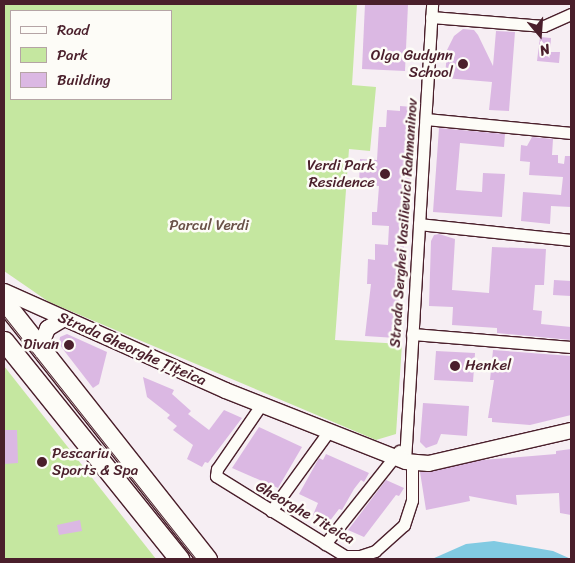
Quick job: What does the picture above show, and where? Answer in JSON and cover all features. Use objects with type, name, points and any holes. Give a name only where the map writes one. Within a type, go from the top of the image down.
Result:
[{"type":"main road","points":[[4,302],[207,559]]},
{"type":"main road","points":[[4,341],[179,559]]},
{"type":"street","name":"Strada Serghei Vasilievici Rahmaninov","points":[[403,460],[406,444],[432,4]]},
{"type":"street","points":[[431,17],[544,26],[571,14]]},
{"type":"street","points":[[426,119],[571,133]]},
{"type":"street","points":[[419,224],[571,240]]},
{"type":"street","name":"Strada Gheorghe Țițeica","points":[[4,291],[62,319],[261,405],[403,460],[428,463],[571,430]]},
{"type":"street","points":[[39,348],[47,328],[62,319]]},
{"type":"street","points":[[412,334],[571,347]]},
{"type":"street","name":"Gheorghe Titeica","points":[[261,405],[216,472],[219,480],[325,544],[354,557],[375,551],[393,538],[409,514],[412,500],[403,460]]},
{"type":"street","points":[[271,511],[329,431]]},
{"type":"street","points":[[325,544],[403,460]]},
{"type":"green space","name":"Parcul Verdi","points":[[4,4],[357,4],[352,85],[376,87],[370,151],[349,149],[335,340],[402,344],[396,434],[376,440],[49,302],[4,271]]},
{"type":"green space","name":"Pescariu Sports & Spa","points":[[4,366],[156,559],[4,559]]},
{"type":"water","points":[[494,541],[553,551],[571,559],[432,559],[466,544]]},
{"type":"building","points":[[365,4],[408,4],[405,71],[362,69]]},
{"type":"building","points":[[463,29],[474,30],[493,66],[496,31],[515,32],[509,111],[489,110],[492,82],[445,78],[447,50],[454,36]]},
{"type":"building","points":[[540,37],[551,38],[550,52],[560,52],[559,63],[537,61]]},
{"type":"building","points":[[400,106],[413,107],[410,188],[407,187],[403,262],[406,278],[402,278],[396,338],[365,336],[371,284],[367,284],[368,259],[375,260],[375,244],[388,245],[389,226],[372,225],[372,212],[377,212],[379,186],[359,185],[360,159],[377,160],[379,127],[386,127],[387,110],[400,111]]},
{"type":"building","points":[[439,128],[505,134],[504,147],[460,143],[456,190],[482,192],[483,173],[505,174],[502,217],[433,212]]},
{"type":"building","points":[[532,137],[553,139],[552,155],[558,155],[558,163],[564,164],[565,156],[571,156],[571,207],[551,206],[550,224],[521,221],[523,192],[561,195],[563,177],[529,175],[530,162],[520,161],[521,145],[527,146]]},
{"type":"building","points":[[439,234],[455,239],[452,290],[489,293],[492,247],[546,249],[544,285],[535,285],[533,310],[542,311],[541,324],[571,327],[571,340],[497,333],[497,328],[452,325],[453,307],[429,306],[431,241],[434,235]]},
{"type":"building","points":[[554,280],[571,281],[571,296],[553,295]]},
{"type":"building","points":[[67,334],[107,352],[99,384],[93,388],[59,344],[60,337]]},
{"type":"building","points":[[493,350],[571,356],[571,415],[530,425],[492,422],[492,418],[488,418],[494,380],[490,380]]},
{"type":"building","name":"Henkel","points":[[436,351],[475,353],[473,382],[434,380]]},
{"type":"building","points":[[143,377],[174,390],[172,394],[191,411],[188,414],[209,430],[224,410],[242,418],[208,463],[205,462],[202,467],[187,459],[193,445],[173,430],[177,426],[167,418],[170,415],[147,397]]},
{"type":"building","points":[[423,403],[469,406],[467,436],[441,434],[437,444],[426,448],[420,442]]},
{"type":"building","points":[[259,427],[302,447],[278,488],[232,468]]},
{"type":"building","points":[[4,430],[17,430],[18,463],[4,464]]},
{"type":"building","points":[[571,449],[571,515],[560,513],[559,493],[516,495],[517,505],[469,496],[470,501],[426,510],[420,472],[482,460],[556,454],[556,451]]},
{"type":"building","points":[[326,454],[369,473],[364,482],[361,480],[354,489],[342,510],[339,509],[329,522],[313,515],[318,503],[299,494],[319,458],[323,460]]},
{"type":"building","points":[[386,480],[404,488],[399,496],[396,495],[364,537],[348,530]]},
{"type":"building","points":[[80,520],[82,531],[59,535],[57,525]]},
{"type":"tram line","points":[[4,316],[196,559]]},
{"type":"place","name":"Olga Gudynn School","points":[[463,64]]},
{"type":"place","name":"Verdi Park Residence","points":[[385,174]]},
{"type":"place","name":"Divan","points":[[69,345]]},
{"type":"place","name":"Henkel","points":[[455,366]]},
{"type":"place","name":"Pescariu Sports & Spa","points":[[42,462]]}]
